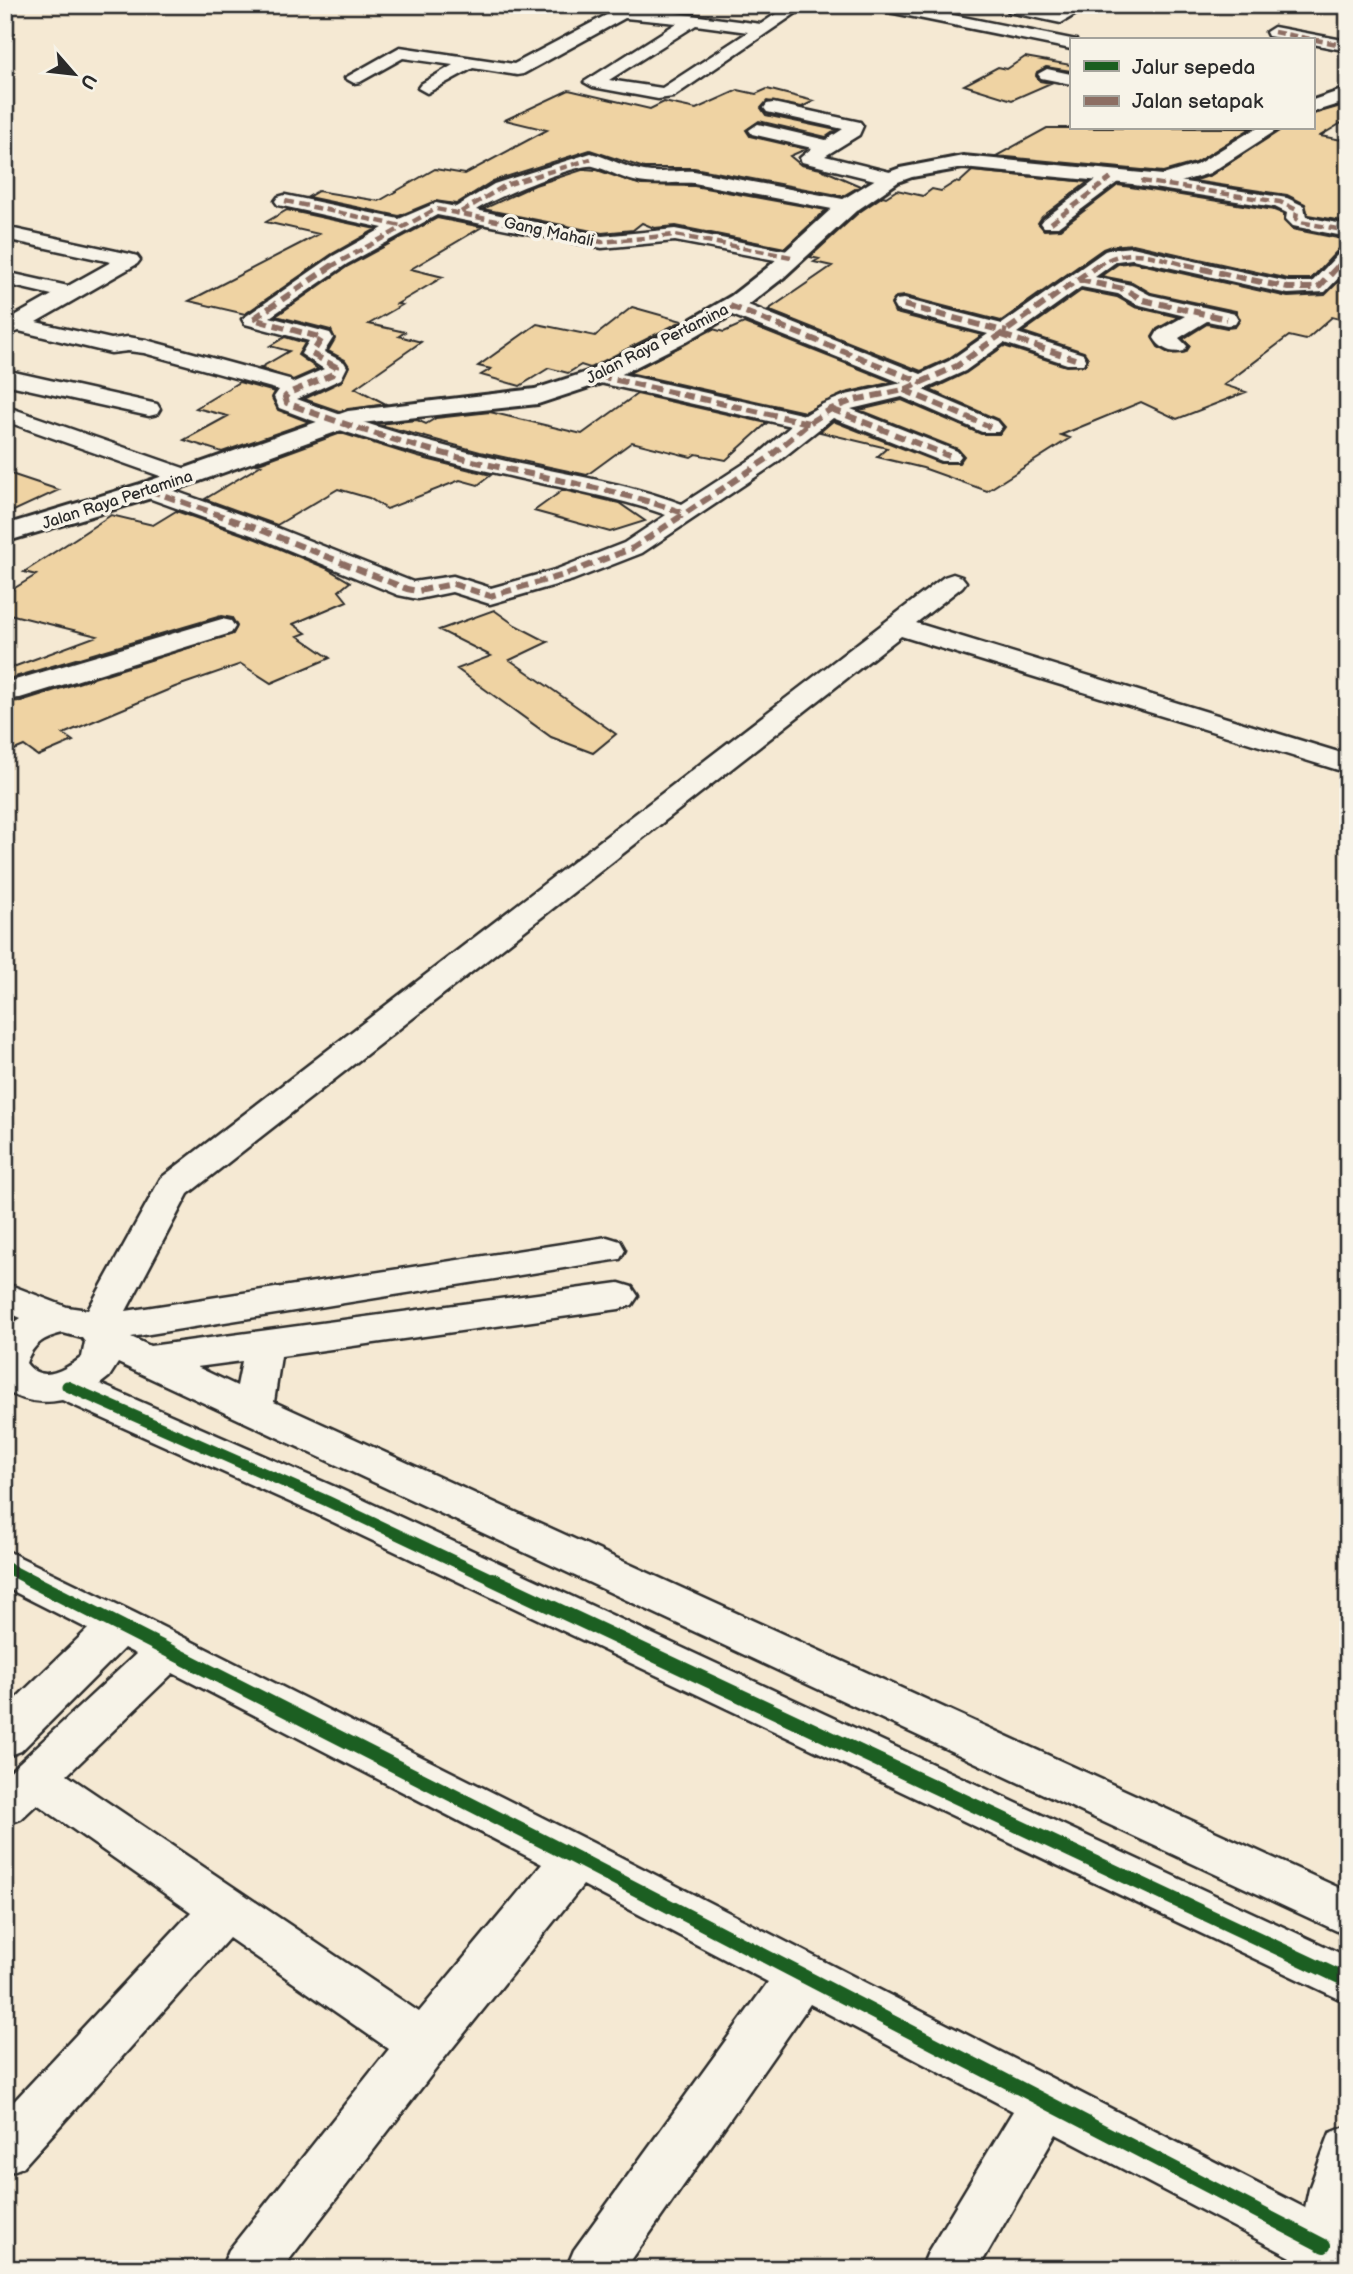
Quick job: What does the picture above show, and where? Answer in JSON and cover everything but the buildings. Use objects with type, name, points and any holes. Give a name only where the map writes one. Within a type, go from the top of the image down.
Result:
[{"type":"main road","points":[[1316,101],[1348,94]]},
{"type":"main road","name":"Jalan Raya Pertamina","points":[[5,534],[149,490],[335,424],[379,412],[538,396],[599,376],[730,306],[775,273],[848,206],[891,178],[907,172],[963,162],[1007,164],[1141,181],[1164,181],[1203,169],[1267,130]]},
{"type":"street","points":[[693,20],[593,82],[658,94],[667,93],[800,5]]},
{"type":"street","points":[[879,5],[1070,44]]},
{"type":"street","points":[[995,5],[1061,18],[1083,5]]},
{"type":"street","points":[[354,78],[400,52],[517,70],[620,14],[629,12],[764,30]]},
{"type":"street","points":[[1275,32],[1306,38]]},
{"type":"street","points":[[1314,39],[1348,46]]},
{"type":"street","points":[[428,88],[470,63]]},
{"type":"street","points":[[1047,74],[1070,79]]},
{"type":"street","points":[[773,108],[854,126],[853,131],[809,158],[891,178]]},
{"type":"street","points":[[758,130],[828,146]]},
{"type":"street","points":[[461,212],[473,202],[512,184],[591,159],[636,176],[659,179],[694,177],[848,206]]},
{"type":"street","points":[[1051,223],[1111,178]]},
{"type":"street","points":[[1141,181],[1280,202],[1297,210],[1296,219],[1300,222],[1348,230]]},
{"type":"street","points":[[285,201],[401,226]]},
{"type":"street","name":"Gang Mahali","points":[[401,226],[432,210],[461,212],[602,242],[675,235],[791,257]]},
{"type":"street","points":[[401,226],[340,260],[253,318],[322,338],[312,354],[336,367],[336,371],[289,393],[284,401],[335,424],[384,439],[643,498],[684,513]]},
{"type":"street","points":[[5,233],[130,260],[9,325]]},
{"type":"street","points":[[149,490],[266,532],[407,589],[418,591],[453,584],[490,596],[564,575],[633,548],[767,459],[809,423],[831,409],[854,400],[914,387],[957,366],[1112,256],[1132,253],[1288,288],[1306,289],[1318,288],[1348,255]]},
{"type":"street","points":[[5,278],[71,293]]},
{"type":"street","points":[[1079,280],[1124,289],[1143,300],[1227,319]]},
{"type":"street","points":[[904,305],[1004,334],[1075,359]]},
{"type":"street","points":[[730,306],[914,387],[990,427]]},
{"type":"street","points":[[1176,346],[1165,338],[1166,336],[1203,314]]},
{"type":"street","points":[[9,325],[111,346],[128,344],[146,347],[281,384]]},
{"type":"street","points":[[599,376],[809,423]]},
{"type":"street","points":[[5,398],[14,379],[149,409]]},
{"type":"street","points":[[831,409],[949,456]]},
{"type":"street","points":[[5,413],[187,477]]},
{"type":"street","points":[[88,1330],[174,1186],[953,582]]},
{"type":"street","points":[[897,626],[1348,764]]},
{"type":"street","points":[[5,691],[44,683],[222,627]]},
{"type":"street","points":[[607,1250],[88,1330],[42,1324],[24,1333],[9,1346],[8,1363],[16,1378],[35,1390],[327,1501],[1348,1981]]},
{"type":"street","points":[[5,1296],[88,1330],[1348,1915]]},
{"type":"street","points":[[149,1360],[620,1296]]},
{"type":"street","points":[[35,1390],[89,1375],[103,1358],[88,1330]]},
{"type":"street","points":[[253,1408],[264,1343]]},
{"type":"street","points":[[5,1567],[1047,2102],[1319,2258],[1335,2189],[1348,2151]]},
{"type":"street","points":[[5,1738],[120,1625]]},
{"type":"street","points":[[169,1650],[19,1791],[225,1909],[424,2044]]},
{"type":"street","points":[[248,2269],[424,2044],[576,1858]]},
{"type":"street","points":[[5,2149],[225,1909]]},
{"type":"street","points":[[593,2269],[802,1975]]},
{"type":"street","points":[[948,2269],[1047,2102]]},
{"type":"marked path","points":[[1274,32],[1306,38]]},
{"type":"marked path","points":[[1314,40],[1348,46]]},
{"type":"marked path","points":[[461,212],[506,185],[591,159]]},
{"type":"marked path","points":[[1051,223],[1111,178]]},
{"type":"marked path","points":[[1141,181],[1280,202],[1297,210],[1296,219],[1300,222],[1348,231]]},
{"type":"marked path","points":[[285,201],[401,226]]},
{"type":"marked path","points":[[683,513],[643,498],[418,447],[330,420],[287,403],[285,397],[289,393],[333,374],[336,367],[312,354],[322,338],[253,319],[340,260],[436,209],[602,242],[675,235],[791,257]]},
{"type":"marked path","points":[[149,490],[266,532],[407,589],[418,591],[453,584],[490,596],[564,575],[633,548],[767,459],[809,423],[831,409],[854,400],[904,390],[957,366],[1112,255],[1132,253],[1288,288],[1318,288],[1348,255]]},
{"type":"marked path","points":[[1079,280],[1124,289],[1143,300],[1227,319]]},
{"type":"marked path","points":[[904,305],[1007,332]]},
{"type":"marked path","points":[[730,306],[923,383]]},
{"type":"marked path","points":[[1002,335],[1075,359]]},
{"type":"marked path","points":[[599,376],[809,423]]},
{"type":"marked path","points":[[904,390],[990,427]]},
{"type":"marked path","points":[[831,409],[949,456]]},
{"type":"cycle path","points":[[67,1386],[327,1501],[1348,1981]]},
{"type":"cycle path","points":[[5,1567],[576,1858],[1324,2246]]}]
